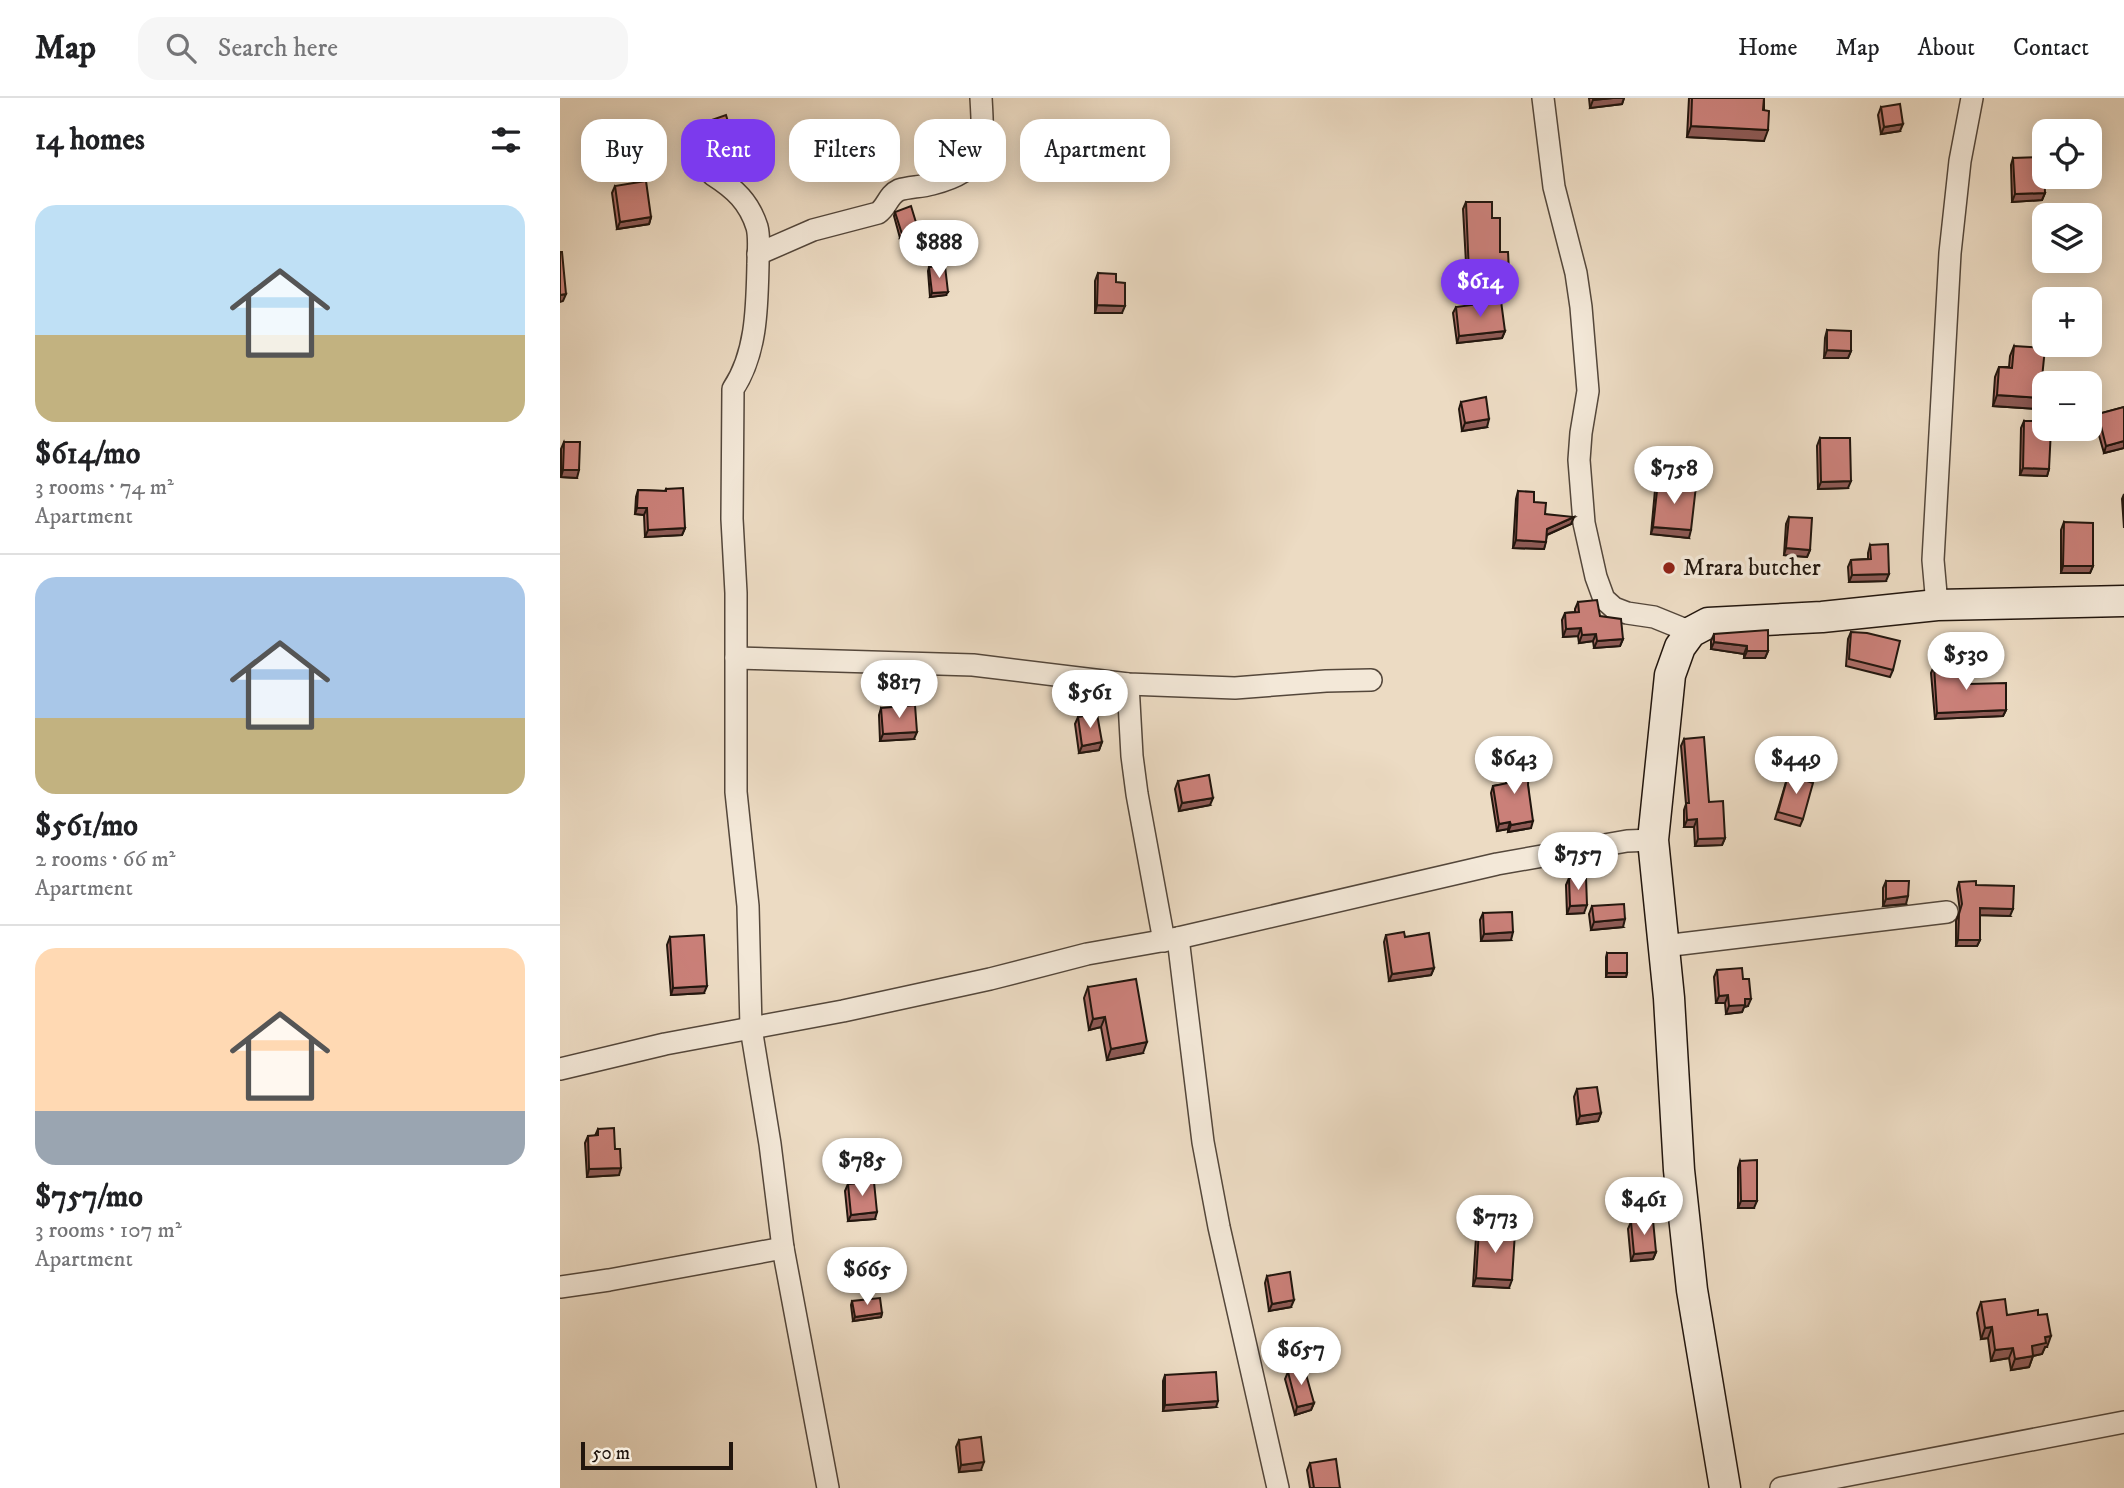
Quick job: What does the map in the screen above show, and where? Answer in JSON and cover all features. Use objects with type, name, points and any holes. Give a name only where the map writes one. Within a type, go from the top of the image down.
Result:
[{"type":"street","points":[[758,254],[813,230],[878,213],[884,208],[887,199],[900,190],[943,181],[964,173],[978,157],[981,145],[981,98]]},
{"type":"street","points":[[1543,98],[1554,187],[1576,274],[1581,307],[1588,391],[1579,460],[1584,523],[1595,577],[1604,598],[1614,608],[1654,617],[1690,632]]},
{"type":"street","points":[[1937,605],[1933,560],[1950,253],[1960,161],[1972,98]]},
{"type":"street","points":[[724,182],[734,189],[750,211],[758,230],[758,293],[752,340],[743,373],[733,389],[736,792],[748,906],[751,1028],[770,1143],[783,1248],[828,1488]]},
{"type":"street","points":[[1725,1488],[1692,1290],[1679,1170],[1670,999],[1653,840],[1670,676],[1680,647],[1690,632],[1708,623],[1822,617],[1937,605],[2124,601]]},
{"type":"street","points":[[736,658],[973,665],[1128,684],[1235,688],[1370,680]]},
{"type":"street","points":[[1128,684],[1132,756],[1138,794],[1171,940],[1203,1142],[1278,1488]]},
{"type":"street","points":[[560,1069],[665,1044],[976,982],[1087,954],[1171,940],[1497,864],[1627,841],[1653,840]]},
{"type":"street","points":[[1664,946],[1947,912]]},
{"type":"street","points":[[560,1287],[783,1248]]},
{"type":"street","points":[[1781,1488],[2124,1422]]},
{"type":"building","points":[[1692,98],[1764,98],[1763,110],[1769,111],[1768,130],[1691,126]]},
{"type":"building","points":[[1900,104],[1903,124],[1884,127],[1881,107]]},
{"type":"building","points":[[2032,157],[2032,189],[2045,189],[2045,193],[2015,194],[2013,158]]},
{"type":"building","points":[[646,182],[651,217],[620,222],[615,186]]},
{"type":"building","points":[[1466,202],[1492,202],[1492,218],[1500,218],[1500,252],[1508,252],[1509,272],[1469,274]]},
{"type":"building","points":[[911,206],[918,229],[902,234],[895,212]]},
{"type":"building","points":[[560,252],[566,294],[560,295]]},
{"type":"building","points":[[945,266],[948,292],[932,293],[929,267]]},
{"type":"building","points":[[1098,273],[1116,274],[1116,282],[1125,283],[1125,306],[1097,305]]},
{"type":"building","points":[[1501,301],[1505,331],[1459,336],[1456,307]]},
{"type":"building","points":[[1827,330],[1851,331],[1851,351],[1827,350]]},
{"type":"building","points":[[2014,346],[2032,347],[2032,357],[2044,357],[2043,371],[2032,371],[2032,397],[1997,395],[1999,367],[2012,368]]},
{"type":"building","points":[[1486,397],[1489,419],[1465,423],[1461,402]]},
{"type":"building","points":[[2124,407],[2124,441],[2106,446],[2102,413]]},
{"type":"building","points":[[2024,421],[2032,421],[2032,441],[2050,441],[2049,469],[2023,468]]},
{"type":"building","points":[[1820,438],[1850,438],[1851,481],[1821,482]]},
{"type":"building","points":[[564,442],[580,442],[579,470],[563,470]]},
{"type":"building","points":[[1658,482],[1696,486],[1691,530],[1653,527]]},
{"type":"building","points":[[683,488],[685,528],[648,530],[647,508],[637,508],[638,490],[666,491]]},
{"type":"building","points":[[1518,491],[1534,492],[1534,502],[1546,503],[1545,514],[1574,517],[1547,529],[1546,542],[1516,540]]},
{"type":"building","points":[[1789,517],[1812,518],[1810,550],[1786,548]]},
{"type":"building","points":[[2064,522],[2093,523],[2093,566],[2063,566]]},
{"type":"building","points":[[1888,544],[1889,574],[1852,575],[1851,560],[1871,559],[1870,545]]},
{"type":"building","points":[[1597,600],[1600,616],[1621,619],[1623,639],[1597,641],[1596,634],[1582,635],[1581,628],[1566,629],[1565,613],[1579,612],[1578,602]]},
{"type":"building","points":[[1768,630],[1768,651],[1747,651],[1747,646],[1714,642],[1714,634]]},
{"type":"building","points":[[1851,632],[1900,641],[1893,670],[1849,659]]},
{"type":"building","points":[[1967,664],[1968,684],[2006,683],[2006,710],[1937,713],[1934,666]]},
{"type":"building","points":[[915,705],[917,732],[883,734],[881,708]]},
{"type":"building","points":[[1097,714],[1102,742],[1082,746],[1078,717]]},
{"type":"building","points":[[1704,737],[1709,802],[1723,801],[1725,838],[1698,839],[1697,819],[1687,820],[1686,803],[1689,803],[1684,739]]},
{"type":"building","points":[[1510,761],[1529,763],[1528,785],[1533,821],[1499,824],[1493,786],[1508,783]]},
{"type":"building","points":[[1789,772],[1805,776],[1804,780],[1813,783],[1803,819],[1778,812]]},
{"type":"building","points":[[1209,775],[1213,798],[1182,803],[1178,781]]},
{"type":"building","points":[[1586,877],[1587,905],[1570,906],[1569,878]]},
{"type":"building","points":[[1886,881],[1909,881],[1908,896],[1886,899]]},
{"type":"building","points":[[1976,881],[1976,885],[2014,886],[2013,909],[1980,908],[1980,940],[1958,940],[1962,904],[1959,882]]},
{"type":"building","points":[[1624,904],[1625,919],[1594,922],[1592,906]]},
{"type":"building","points":[[1512,912],[1513,932],[1484,934],[1483,913]]},
{"type":"building","points":[[1404,932],[1405,937],[1429,933],[1434,968],[1392,974],[1386,935]]},
{"type":"building","points":[[704,935],[707,986],[673,988],[670,937]]},
{"type":"building","points":[[1607,953],[1627,953],[1627,973],[1607,973]]},
{"type":"building","points":[[1742,968],[1743,979],[1749,979],[1751,999],[1745,999],[1745,1005],[1729,1006],[1728,995],[1719,996],[1717,970]]},
{"type":"building","points":[[1136,979],[1147,1042],[1111,1049],[1105,1017],[1093,1019],[1088,987]]},
{"type":"building","points":[[1597,1087],[1601,1113],[1580,1116],[1577,1089]]},
{"type":"building","points":[[614,1128],[615,1149],[620,1149],[621,1168],[589,1169],[588,1136],[598,1135],[598,1129]]},
{"type":"building","points":[[1757,1160],[1757,1201],[1741,1201],[1740,1161]]},
{"type":"building","points":[[874,1182],[877,1212],[851,1215],[848,1184]]},
{"type":"building","points":[[1653,1220],[1656,1252],[1634,1254],[1631,1222]]},
{"type":"building","points":[[1479,1230],[1515,1232],[1512,1280],[1476,1278]]},
{"type":"building","points":[[1290,1272],[1294,1300],[1272,1304],[1267,1276]]},
{"type":"building","points":[[880,1298],[882,1313],[855,1317],[852,1301]]},
{"type":"building","points":[[2005,1299],[2007,1315],[2038,1310],[2038,1315],[2047,1314],[2051,1336],[2045,1337],[2046,1343],[2032,1346],[2033,1356],[2015,1359],[2013,1348],[1995,1350],[1992,1327],[1985,1328],[1981,1302]]},
{"type":"building","points":[[1304,1367],[1314,1403],[1297,1407],[1288,1372]]},
{"type":"building","points":[[1216,1372],[1218,1401],[1165,1405],[1165,1375]]},
{"type":"building","points":[[981,1437],[984,1462],[961,1465],[959,1440]]},
{"type":"building","points":[[1336,1459],[1340,1488],[1314,1488],[1310,1463]]},
{"type":"place","name":"Mrara butcher","points":[[1669,568]]}]
